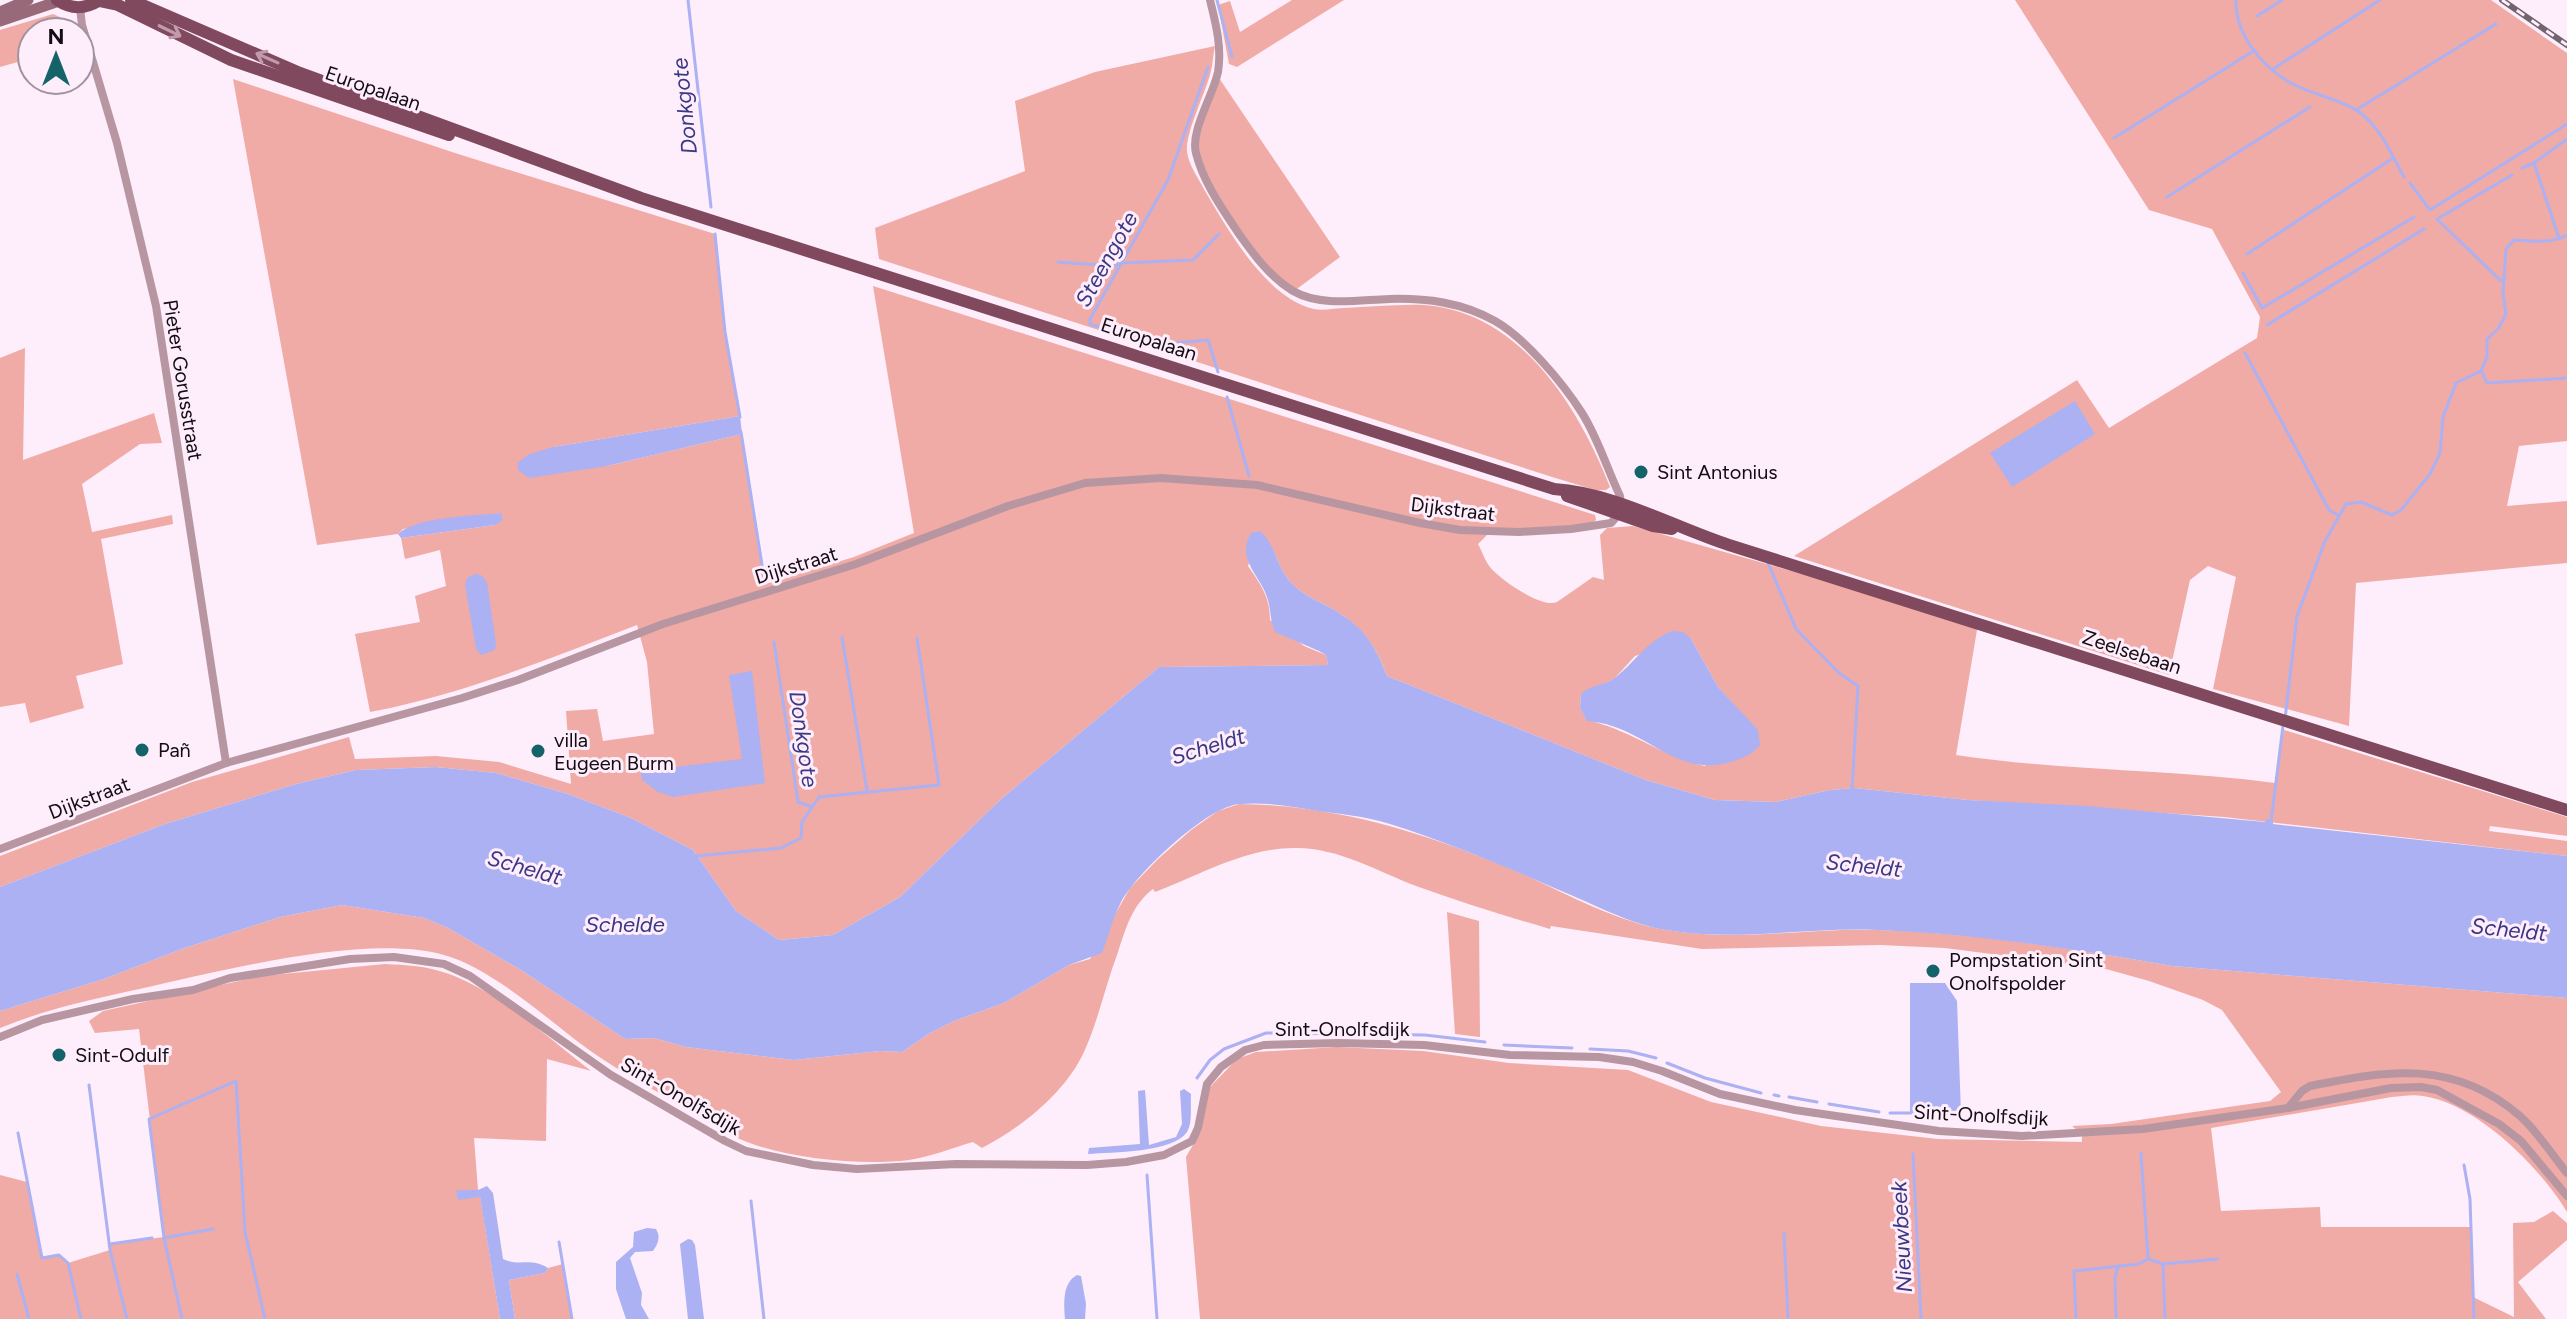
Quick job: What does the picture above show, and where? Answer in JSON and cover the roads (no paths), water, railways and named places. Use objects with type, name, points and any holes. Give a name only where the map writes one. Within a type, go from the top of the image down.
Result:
[{"type":"main road","points":[[0,12],[28,0]]},
{"type":"main road","name":"Europalaan","points":[[80,8],[99,0],[118,5],[231,60],[641,198]]},
{"type":"main road","name":"Europalaan","points":[[131,0],[300,73],[641,198],[1554,489]]},
{"type":"main road","points":[[0,21],[58,1],[80,8]]},
{"type":"main road","name":"Zeelsebaan","points":[[1554,489],[1566,496],[1620,510],[1653,526],[1686,531],[2567,810]]},
{"type":"street","points":[[1210,0],[1219,36],[1219,60],[1217,75],[1194,140],[1196,154],[1222,208],[1255,257],[1273,276],[1312,299],[1430,300],[1466,307],[1497,322],[1529,347],[1582,413],[1620,496],[1620,510]]},
{"type":"street","name":"Pieter Gorusstraat","points":[[80,8],[82,25],[117,143],[156,306],[226,763]]},
{"type":"street","name":"Dijkstraat","points":[[0,849],[226,763],[490,689],[663,624],[856,564],[1008,506],[1085,483],[1161,478],[1257,485],[1460,530],[1519,532],[1571,529],[1611,523],[1620,510]]},
{"type":"street","name":"Sint-Onolfsdijk","points":[[0,1037],[42,1020],[133,999],[193,990],[230,978],[350,959],[394,957],[444,964],[470,976],[611,1075],[725,1141],[769,1157],[857,1169],[956,1164],[1087,1165],[1164,1155],[1192,1141],[1198,1128],[1204,1092],[1221,1067],[1245,1050],[1264,1045],[1338,1043],[1424,1045],[1510,1055],[1599,1057],[1633,1062],[1720,1094],[1795,1110],[1886,1125],[2022,1136],[2112,1132],[2288,1108],[2391,1088],[2421,1087],[2437,1090],[2499,1124],[2521,1141],[2567,1196]]},
{"type":"street","points":[[2288,1108],[2310,1086],[2402,1071],[2435,1075],[2467,1085],[2497,1100],[2522,1118],[2567,1173]]},
{"type":"water","points":[[2075,401],[2095,434],[2012,487],[1990,453]]},
{"type":"water","points":[[740,416],[742,434],[607,466],[529,478],[518,470],[518,462],[530,454],[553,447]]},
{"type":"water","points":[[501,513],[503,520],[495,525],[401,538],[398,534],[433,520]]},
{"type":"water","name":"Schelde","points":[[1260,531],[1292,584],[1358,628],[1372,644],[1387,676],[1646,780],[1715,800],[1776,802],[1854,788],[1968,800],[2088,806],[2265,822],[2266,819],[2273,820],[2273,824],[2567,856],[2567,998],[2172,966],[2025,943],[1915,932],[1851,930],[1719,935],[1666,930],[1625,918],[1475,855],[1390,824],[1294,807],[1240,804],[1210,816],[1192,828],[1142,875],[1121,902],[1102,953],[1069,965],[1004,1003],[954,1021],[902,1052],[880,1051],[794,1060],[686,1047],[654,1038],[625,1039],[521,970],[448,928],[424,918],[342,905],[280,917],[104,979],[0,1011],[0,887],[165,824],[296,784],[356,770],[436,767],[496,773],[568,794],[631,818],[693,850],[736,911],[779,940],[833,935],[900,897],[1000,800],[1159,667],[1328,665],[1326,655],[1275,632],[1265,591],[1251,568],[1246,551],[1251,533]]},
{"type":"water","points":[[481,575],[487,582],[496,644],[495,650],[481,655],[476,649],[465,585],[467,578]]},
{"type":"water","points":[[1672,631],[1683,632],[1691,639],[1718,687],[1758,730],[1760,745],[1748,755],[1716,765],[1700,765],[1670,755],[1628,732],[1587,721],[1580,708],[1581,694],[1616,677],[1649,646]]},
{"type":"water","points":[[752,671],[765,783],[673,797],[658,792],[642,780],[641,771],[742,759],[729,675]]},
{"type":"water","points":[[1910,983],[1945,983],[1957,1001],[1961,1114],[1910,1113]]},
{"type":"water","points":[[1184,1089],[1191,1094],[1191,1118],[1187,1132],[1179,1139],[1155,1148],[1088,1154],[1089,1148],[1140,1144],[1138,1091],[1145,1090],[1149,1145],[1176,1137],[1182,1124],[1180,1091]]},
{"type":"water","points":[[487,1186],[493,1193],[503,1259],[536,1263],[548,1268],[545,1273],[509,1280],[515,1319],[500,1319],[480,1197],[458,1200],[456,1190],[478,1190]]},
{"type":"water","points":[[647,1228],[658,1232],[656,1246],[653,1251],[635,1252],[630,1258],[642,1293],[641,1305],[649,1319],[626,1319],[616,1289],[616,1262],[633,1247],[634,1232]]},
{"type":"water","points":[[688,1239],[695,1245],[704,1319],[688,1319],[680,1244]]},
{"type":"water","points":[[1077,1275],[1081,1276],[1085,1319],[1065,1319],[1066,1288]]},
{"type":"waterway","name":"Donkgote","points":[[688,0],[711,207]]},
{"type":"waterway","name":"Steengote","points":[[1217,0],[1232,57]]},
{"type":"waterway","points":[[2236,0],[2245,37],[2261,59],[2291,83],[2343,103],[2367,118],[2380,134],[2404,177]]},
{"type":"waterway","points":[[2257,16],[2282,0]]},
{"type":"waterway","points":[[2273,69],[2380,0]]},
{"type":"waterway","points":[[2356,110],[2496,24]]},
{"type":"waterway","points":[[2114,138],[2255,50]]},
{"type":"waterway","name":"Steengote","points":[[1208,67],[1168,180],[1090,324],[1153,345],[1208,340],[1218,372]]},
{"type":"waterway","points":[[2167,197],[2310,107]]},
{"type":"waterway","points":[[2410,183],[2430,210],[2567,124]]},
{"type":"waterway","points":[[2534,163],[2567,139]]},
{"type":"waterway","points":[[2247,254],[2393,158]]},
{"type":"waterway","points":[[2522,168],[2534,163],[2559,238]]},
{"type":"waterway","points":[[2504,279],[2501,281],[2437,219],[2512,175]]},
{"type":"waterway","points":[[2243,273],[2262,308],[2414,217]]},
{"type":"waterway","points":[[2267,325],[2424,229]]},
{"type":"waterway","name":"Donkgote","points":[[715,234],[725,332],[740,417]]},
{"type":"waterway","points":[[1058,262],[1114,266],[1121,263],[1193,260],[1219,234]]},
{"type":"waterway","points":[[2285,719],[2297,616],[2325,541],[2346,504],[2361,502],[2392,515],[2401,510],[2430,474],[2440,453],[2443,417],[2456,383],[2481,371],[2487,357],[2487,339],[2498,329],[2506,314],[2503,293],[2506,249],[2514,240],[2548,241],[2567,235]]},
{"type":"waterway","points":[[2245,353],[2329,510],[2338,515]]},
{"type":"waterway","points":[[2482,372],[2487,383],[2567,378]]},
{"type":"waterway","name":"Steengote","points":[[1227,397],[1249,476]]},
{"type":"waterway","name":"Donkgote","points":[[741,432],[765,584]]},
{"type":"waterway","points":[[1768,563],[1796,629],[1839,673],[1858,686],[1852,790]]},
{"type":"waterway","points":[[842,637],[867,791]]},
{"type":"waterway","points":[[696,856],[781,848],[801,838],[802,822],[819,797],[939,785],[917,638]]},
{"type":"waterway","name":"Donkgote","points":[[774,642],[798,802],[812,807]]},
{"type":"waterway","points":[[2271,822],[2283,726]]},
{"type":"waterway","points":[[1197,1078],[1210,1060],[1224,1049],[1266,1033],[1425,1035],[1485,1042]]},
{"type":"waterway","points":[[1504,1045],[1572,1048]]},
{"type":"waterway","points":[[1590,1049],[1628,1051],[1656,1058]]},
{"type":"waterway","points":[[1667,1063],[1705,1078],[1761,1093]]},
{"type":"waterway","points":[[164,1238],[149,1119],[236,1081],[245,1232],[265,1319]]},
{"type":"waterway","points":[[89,1085],[110,1250],[127,1319]]},
{"type":"waterway","points":[[1774,1095],[1779,1096]]},
{"type":"waterway","points":[[1789,1097],[1817,1102]]},
{"type":"waterway","points":[[1829,1104],[1879,1112]]},
{"type":"waterway","points":[[1890,1113],[1922,1113]]},
{"type":"waterway","points":[[18,1133],[42,1258],[59,1255],[68,1263],[81,1319]]},
{"type":"waterway","points":[[2141,1153],[2148,1259],[2163,1264],[2165,1319]]},
{"type":"waterway","name":"Nieuwbeek","points":[[1913,1154],[1921,1319]]},
{"type":"waterway","points":[[2464,1165],[2470,1199],[2474,1319]]},
{"type":"waterway","points":[[1147,1175],[1157,1319]]},
{"type":"waterway","points":[[751,1201],[764,1319]]},
{"type":"waterway","points":[[182,1319],[164,1238],[213,1229]]},
{"type":"waterway","points":[[1784,1233],[1788,1319]]},
{"type":"waterway","points":[[110,1244],[152,1238]]},
{"type":"waterway","points":[[559,1242],[572,1319]]},
{"type":"waterway","points":[[2076,1319],[2074,1271],[2139,1264],[2148,1259]]},
{"type":"waterway","points":[[2163,1264],[2218,1259]]},
{"type":"waterway","points":[[2116,1319],[2115,1277],[2118,1266]]},
{"type":"waterway","points":[[17,1274],[29,1319]]},
{"type":"railway","points":[[2502,0],[2567,45]]},
{"type":"place","name":"Sint Antonius","points":[[1641,472]]},
{"type":"place","name":"Pañ","points":[[142,750]]},
{"type":"place","name":"villa Eugeen Burm","points":[[538,751]]},
{"type":"place","name":"Pompstation Sint Onolfspolder","points":[[1933,971]]},
{"type":"place","name":"Sint-Odulf","points":[[59,1055]]},
{"type":"water label","name":"Scheldt","points":[[1208,746]]},
{"type":"water label","name":"Scheldt","points":[[1864,865]]},
{"type":"water label","name":"Scheldt","points":[[525,867]]},
{"type":"water label","name":"Scheldt","points":[[2509,929]]}]
